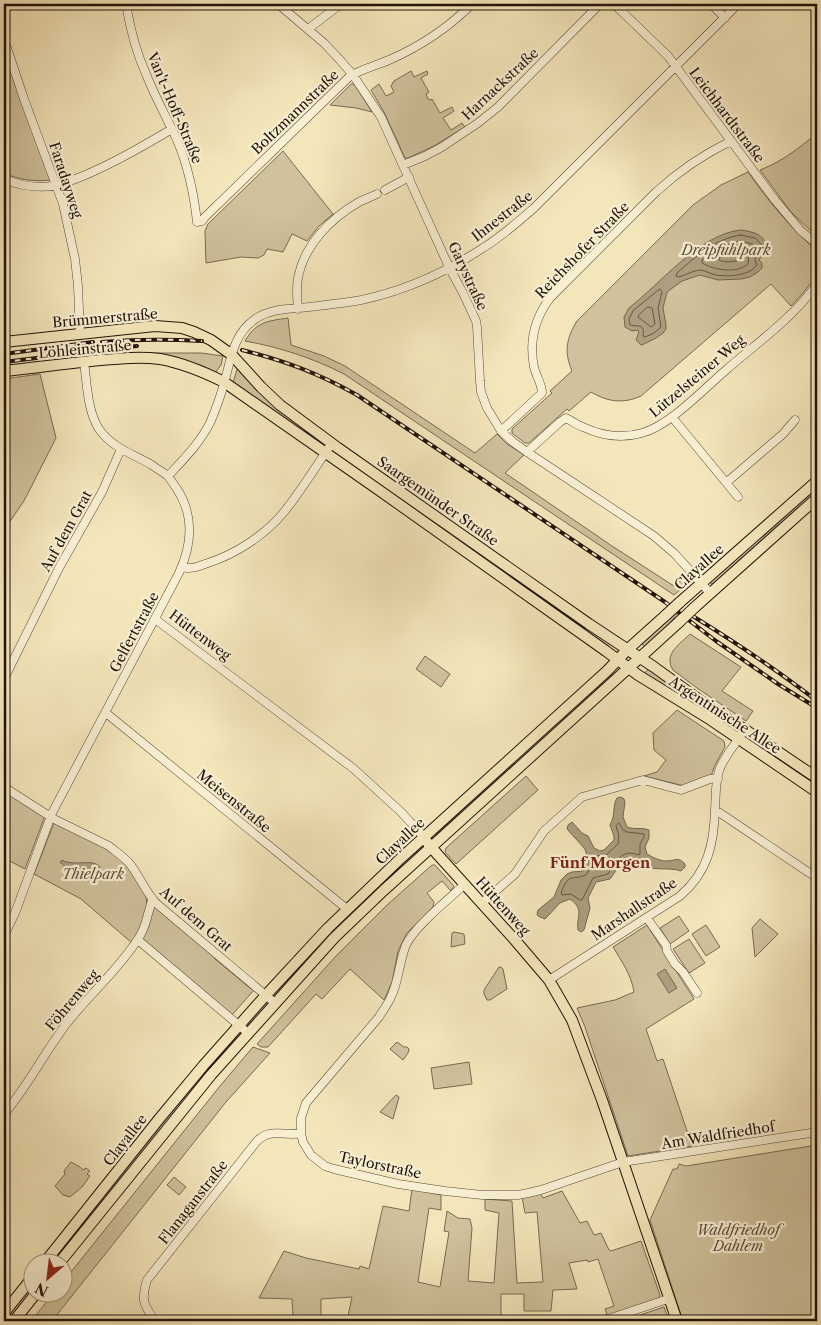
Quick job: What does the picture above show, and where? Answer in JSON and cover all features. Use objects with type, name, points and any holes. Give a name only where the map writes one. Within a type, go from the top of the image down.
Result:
[{"type":"main road","name":"Brümmerstraße","points":[[4,342],[142,326],[166,326],[182,328],[201,335],[232,355]]},
{"type":"main road","name":"Saargemünder Straße","points":[[232,355],[270,396],[292,414],[382,479],[640,658]]},
{"type":"main road","name":"Löhleinstraße","points":[[4,371],[136,358],[160,360],[186,366],[224,382]]},
{"type":"main road","name":"Saargemünder Straße","points":[[224,382],[618,660]]},
{"type":"main road","name":"Clayallee","points":[[53,1252],[159,1120],[240,1025],[347,909],[627,650],[817,481]]},
{"type":"main road","name":"Clayallee","points":[[68,1252],[188,1102],[275,1003],[353,919],[710,593],[817,498]]},
{"type":"main road","name":"Argentinische Allee","points":[[640,658],[712,709],[817,778]]},
{"type":"main road","name":"Argentinische Allee","points":[[618,660],[739,738],[817,792]]},
{"type":"main road","name":"Hüttenweg","points":[[424,837],[549,980],[575,1027],[623,1162],[676,1321]]},
{"type":"main road","points":[[4,1313],[22,1290]]},
{"type":"main road","points":[[14,1321],[29,1302]]},
{"type":"street","name":"Van't-Hoff-Straße","points":[[126,4],[140,60],[155,96],[178,142],[189,174],[197,222]]},
{"type":"street","name":"Garystraße","points":[[278,4],[324,43],[353,75],[381,118],[449,267],[476,321],[481,392],[487,408],[501,431],[527,452],[654,536],[675,554],[710,593]]},
{"type":"street","points":[[308,29],[341,4]]},
{"type":"street","name":"Boltzmannstraße","points":[[197,222],[202,221],[349,77],[405,53],[445,27],[472,4]]},
{"type":"street","name":"Harnackstraße","points":[[403,165],[442,147],[478,124],[498,107],[600,4]]},
{"type":"street","name":"Leichhardtstraße","points":[[614,4],[668,56],[775,200],[801,231],[817,244]]},
{"type":"street","points":[[711,4],[724,18]]},
{"type":"street","name":"Ihnestraße","points":[[168,476],[191,453],[206,431],[214,413],[239,335],[255,319],[271,312],[363,299],[388,293],[420,281],[483,248],[534,208],[738,4]]},
{"type":"street","name":"Faradayweg","points":[[4,39],[63,204],[75,259],[80,334]]},
{"type":"street","points":[[4,179],[27,186],[56,185],[100,169],[172,129]]},
{"type":"street","name":"Reichshofer Straße","points":[[501,431],[542,393],[534,368],[532,346],[536,323],[549,300],[670,179],[697,159],[731,141]]},
{"type":"street","points":[[385,190],[408,177]]},
{"type":"street","points":[[298,309],[298,276],[302,262],[316,237],[349,208],[377,194]]},
{"type":"street","name":"Lützelsteiner Weg","points":[[527,452],[566,418],[594,432],[622,437],[643,433],[659,426],[672,417],[787,317],[809,296],[817,284]]},
{"type":"street","name":"Gelfertstraße","points":[[4,936],[15,913],[51,817],[182,567],[190,542],[189,519],[183,499],[168,476],[121,449],[108,440],[98,428],[93,418],[90,404],[84,362]]},
{"type":"street","points":[[672,417],[738,496]]},
{"type":"street","points":[[727,482],[782,434],[795,420]]},
{"type":"street","points":[[182,567],[189,568],[216,560],[241,548],[266,530],[283,513],[332,443]]},
{"type":"street","name":"Auf dem Grat","points":[[4,679],[59,568],[102,492],[121,449]]},
{"type":"street","name":"Hüttenweg","points":[[155,619],[354,769],[401,812],[424,837]]},
{"type":"street","name":"Meisenstraße","points":[[106,713],[347,909]]},
{"type":"street","name":"Marshallstraße","points":[[549,980],[680,896],[697,878],[707,860],[712,842],[716,787],[720,769],[744,729]]},
{"type":"street","points":[[482,903],[515,874],[544,831],[582,797],[643,780],[682,790],[718,778]]},
{"type":"street","name":"Auf dem Grat","points":[[4,787],[51,817],[109,846],[123,857],[135,871],[153,900],[275,1003]]},
{"type":"street","points":[[715,812],[720,813],[817,878]]},
{"type":"street","points":[[301,1133],[301,1118],[310,1098],[379,1017],[389,1001],[407,945],[413,934],[465,884]]},
{"type":"street","name":"Föhrenweg","points":[[4,1114],[26,1086],[66,1024],[120,964],[138,940],[153,900]]},
{"type":"street","points":[[647,918],[666,945],[667,951],[675,964],[684,972],[697,993]]},
{"type":"street","points":[[138,940],[248,1033]]},
{"type":"street","name":"Flanaganstraße","points":[[155,1321],[145,1308],[144,1291],[147,1280],[262,1136],[273,1132],[291,1135],[301,1133]]},
{"type":"street","name":"Am Waldfriedhof","points":[[623,1162],[817,1132]]},
{"type":"street","name":"Taylorstraße","points":[[301,1133],[303,1142],[312,1155],[325,1166],[334,1170],[398,1184],[445,1191],[518,1195],[623,1162]]},
{"type":"street","points":[[597,1321],[668,1299]]},
{"type":"green space","points":[[4,47],[51,180],[27,180],[4,173]]},
{"type":"green space","points":[[411,71],[414,77],[427,71],[428,74],[421,78],[429,92],[426,94],[428,99],[432,99],[440,113],[452,107],[454,111],[443,118],[451,130],[462,123],[465,127],[434,146],[405,158],[384,112],[371,90],[379,84],[386,96],[394,92],[391,86],[394,81]]},
{"type":"green space","points":[[351,84],[354,84],[372,112],[330,105]]},
{"type":"green space","name":"Dreipfuhlpark","points":[[817,133],[817,225],[812,232],[791,212],[760,170],[790,154]]},
{"type":"green space","points":[[283,151],[333,214],[319,226],[307,241],[292,234],[283,252],[267,249],[264,255],[258,258],[241,257],[206,263],[205,231],[208,224]]},
{"type":"green space","name":"Dreipfuhlpark","points":[[748,172],[780,214],[817,251],[817,275],[803,293],[791,306],[771,284],[641,396],[634,399],[616,401],[603,398],[591,392],[569,411],[567,409],[529,443],[525,443],[512,433],[512,429],[552,393],[550,391],[572,371],[569,364],[567,346],[570,334],[577,321],[693,205],[721,185]]},
{"type":"green space","points":[[288,318],[291,345],[324,356],[345,366],[475,453],[497,434],[507,444],[524,455],[505,473],[674,586],[687,574],[689,578],[688,583],[674,595],[344,374],[296,354],[245,341],[258,326],[274,320]]},
{"type":"green space","points":[[140,353],[201,353],[223,356],[221,365],[215,373]]},
{"type":"green space","points":[[238,366],[313,434],[311,438],[233,383]]},
{"type":"green space","points":[[40,374],[56,438],[24,501],[4,530],[4,379]]},
{"type":"green space","points":[[817,487],[817,492],[714,583],[710,582]]},
{"type":"green space","points":[[478,552],[583,625],[583,626],[581,628]]},
{"type":"green space","points":[[678,610],[680,611],[661,633],[646,647],[642,644]]},
{"type":"green space","points":[[690,634],[741,667],[722,691],[753,711],[746,721],[673,670],[670,664],[671,654]]},
{"type":"green space","points":[[425,656],[450,674],[441,687],[416,669]]},
{"type":"green space","points":[[650,668],[735,728],[735,730],[643,674]]},
{"type":"green space","points":[[677,710],[724,741],[725,747],[711,776],[684,786],[644,776],[657,772],[666,760],[654,750],[653,733]]},
{"type":"green space","points":[[502,771],[506,774],[438,836],[436,834],[458,814],[464,805]]},
{"type":"green space","points":[[526,776],[538,790],[456,864],[445,852],[446,848]]},
{"type":"green space","name":"Thielpark","points":[[4,791],[45,816],[25,869],[4,858]]},
{"type":"green space","name":"Thielpark","points":[[54,823],[104,847],[122,860],[129,869],[146,896],[147,905],[142,924],[132,943],[81,899],[34,874]]},
{"type":"green space","points":[[415,849],[419,854],[281,992],[276,988],[309,952]]},
{"type":"green space","points":[[432,865],[435,865],[454,886],[451,891],[442,881],[427,893],[434,902],[433,907],[407,933],[398,951],[392,982],[384,1000],[350,969],[322,999],[316,994],[268,1047],[261,1047],[257,1044],[336,956],[387,905]]},
{"type":"green space","points":[[154,905],[213,955],[215,959],[254,990],[232,1015],[141,939]]},
{"type":"green space","points":[[679,916],[689,931],[670,944],[660,928]]},
{"type":"green space","points":[[760,919],[778,934],[755,957],[752,928]]},
{"type":"green space","points":[[647,925],[694,999],[646,1029],[657,1061],[663,1059],[692,1146],[628,1156],[577,1008],[615,1000],[634,992],[623,963],[613,947]]},
{"type":"green space","points":[[706,925],[720,947],[706,956],[692,934]]},
{"type":"green space","points":[[452,933],[464,934],[465,944],[451,947]]},
{"type":"green space","points":[[689,939],[705,963],[689,973],[673,949]]},
{"type":"green space","points":[[499,967],[503,969],[507,989],[487,1000],[484,990]]},
{"type":"green space","points":[[233,1036],[237,1040],[83,1230],[78,1226],[154,1130]]},
{"type":"green space","points":[[397,1042],[409,1049],[403,1060],[390,1049]]},
{"type":"green space","points":[[253,1047],[270,1053],[226,1102],[72,1296],[72,1271]]},
{"type":"green space","points":[[469,1062],[472,1084],[434,1089],[431,1068]]},
{"type":"green space","points":[[396,1095],[399,1097],[393,1119],[380,1112]]},
{"type":"green space","name":"Waldfriedhof Dahlem","points":[[817,1145],[817,1321],[683,1321],[650,1220],[673,1169],[677,1169],[679,1164],[686,1166]]},
{"type":"green space","points":[[71,1162],[83,1170],[86,1168],[90,1171],[87,1174],[90,1176],[82,1187],[70,1197],[63,1195],[55,1186],[65,1174],[64,1171]]},
{"type":"green space","points":[[174,1177],[186,1187],[179,1195],[167,1185]]},
{"type":"green space","points":[[412,1189],[441,1195],[441,1210],[429,1208],[418,1282],[440,1287],[449,1232],[444,1231],[447,1211],[458,1218],[470,1219],[472,1228],[468,1281],[494,1283],[499,1213],[485,1210],[485,1199],[512,1201],[517,1283],[543,1282],[537,1212],[525,1213],[522,1197],[541,1194],[543,1198],[562,1191],[580,1223],[587,1221],[594,1235],[601,1233],[609,1250],[611,1251],[641,1241],[660,1295],[658,1299],[608,1317],[605,1309],[614,1306],[598,1259],[588,1262],[587,1260],[569,1263],[577,1289],[553,1290],[551,1311],[524,1311],[524,1294],[501,1294],[501,1321],[347,1321],[352,1297],[321,1299],[321,1316],[293,1316],[292,1299],[259,1298],[284,1251],[306,1258],[359,1269],[360,1266],[369,1269],[383,1206],[409,1211]]},
{"type":"green space","points":[[47,1302],[67,1302],[52,1321],[31,1321]]},
{"type":"green space","points":[[664,1307],[669,1321],[654,1321],[652,1318],[643,1321],[640,1315]]},
{"type":"water","points":[[741,230],[755,233],[762,237],[767,244],[768,249],[759,260],[762,263],[762,268],[750,277],[741,279],[718,280],[700,275],[682,281],[667,292],[663,308],[666,329],[656,338],[641,345],[636,340],[638,330],[632,331],[625,327],[624,317],[629,308],[696,250],[726,233]]},
{"type":"water","points":[[621,797],[625,802],[623,817],[627,827],[649,830],[649,838],[645,847],[647,854],[664,861],[680,860],[685,864],[685,867],[681,871],[654,868],[646,866],[633,858],[625,859],[610,879],[596,882],[588,898],[590,908],[584,930],[581,932],[578,930],[579,910],[570,899],[560,903],[545,919],[538,916],[538,910],[554,897],[561,880],[567,874],[583,871],[589,862],[585,849],[567,829],[568,825],[572,822],[582,833],[588,836],[594,848],[600,851],[604,850],[614,840],[610,825],[617,798]]},
{"type":"water","points":[[62,860],[73,863],[96,864],[100,867],[101,872],[94,876],[83,878],[70,871],[60,862]]},
{"type":"water","points":[[665,969],[677,988],[669,993],[657,974]]},
{"type":"railway","points":[[102,342],[127,340],[202,341]]},
{"type":"railway","points":[[4,354],[93,342]]},
{"type":"railway","points":[[104,350],[137,346]]},
{"type":"railway","points":[[242,350],[301,368],[357,395],[665,602],[716,641],[778,684],[817,708]]},
{"type":"railway","points":[[4,362],[94,351]]},
{"type":"railway","points":[[691,615],[756,656],[817,701]]},
{"type":"district","name":"Fünf Morgen","points":[[600,863]]}]
